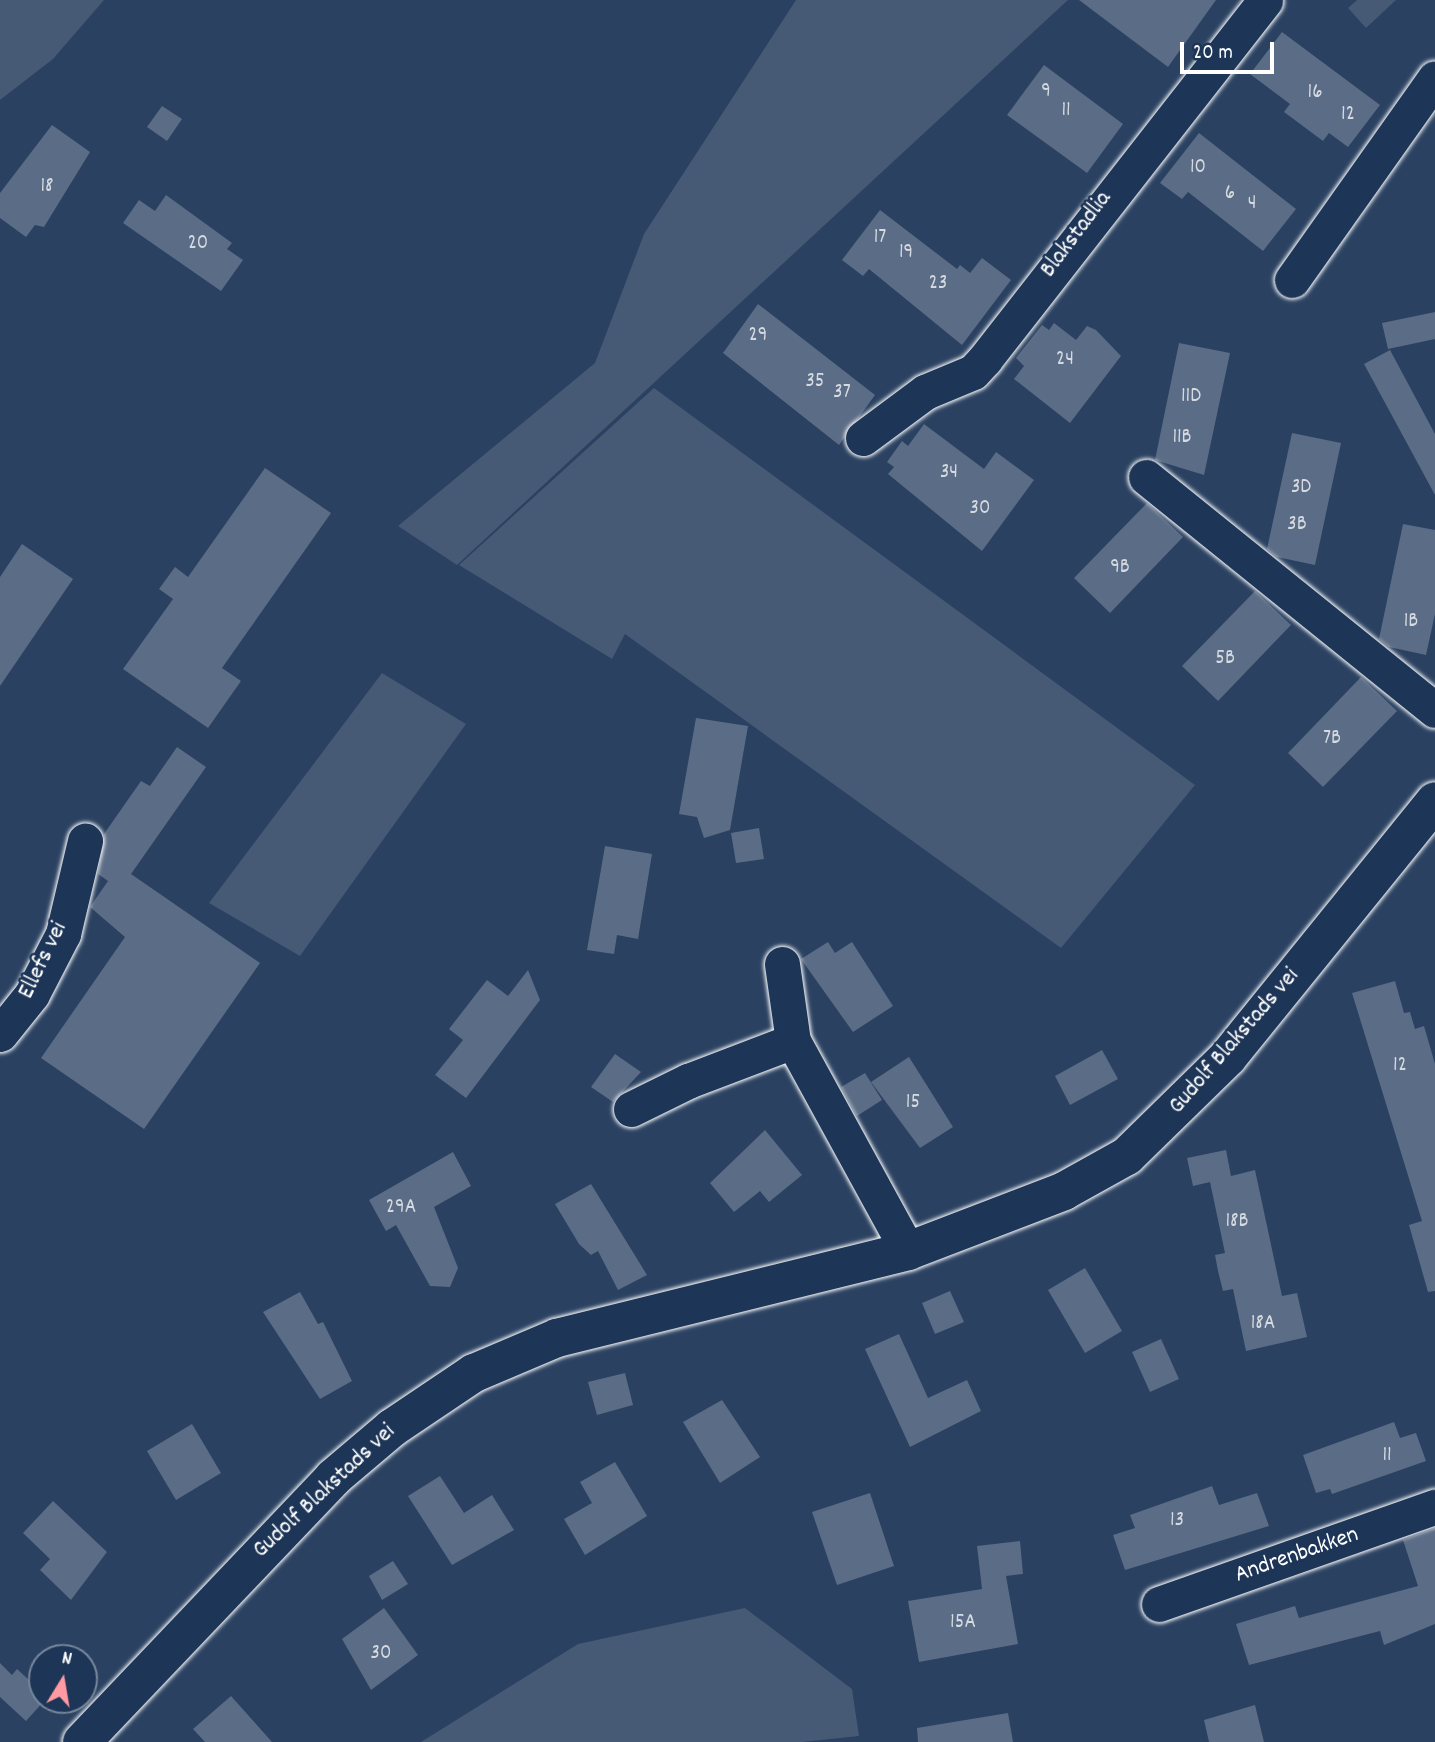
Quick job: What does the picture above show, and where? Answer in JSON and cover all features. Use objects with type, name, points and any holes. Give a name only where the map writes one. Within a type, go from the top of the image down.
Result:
[{"type":"street","name":"Blakstadlia","points":[[863,438],[925,392],[979,365],[1265,0]]},
{"type":"street","points":[[1292,279],[1435,78]]},
{"type":"street","points":[[1146,477],[1435,710]]},
{"type":"street","name":"Gudolf Blakstads vei","points":[[82,1742],[333,1478],[392,1428],[474,1373],[557,1338],[908,1251],[1064,1191],[1148,1138],[1228,1057],[1435,801]]},
{"type":"street","name":"Ellefs vei","points":[[0,1034],[32,994],[63,934],[85,841]]},
{"type":"street","points":[[782,964],[793,1041],[908,1251]]},
{"type":"street","points":[[631,1109],[793,1041]]},
{"type":"street","name":"Andrenbakken","points":[[1159,1604],[1435,1507]]},
{"type":"shaded area","points":[[0,0],[104,0],[53,59],[0,100]]},
{"type":"shaded area","points":[[796,0],[1068,0],[457,565],[398,526],[595,363],[644,234]]},
{"type":"shaded area","points":[[1357,0],[1396,0],[1366,28],[1348,8]]},
{"type":"shaded area","points":[[654,388],[1195,785],[1061,948],[625,634],[612,659],[459,565]]},
{"type":"shaded area","points":[[382,673],[466,724],[300,956],[209,903]]},
{"type":"shaded area","points":[[745,1608],[852,1689],[859,1736],[802,1742],[421,1742],[578,1644]]},
{"type":"building","points":[[1079,0],[1216,0],[1168,67]]},
{"type":"building","points":[[1282,32],[1380,105],[1348,147],[1329,133],[1323,141],[1284,112],[1290,104],[1250,74]]},
{"type":"building","points":[[1044,65],[1123,124],[1087,173],[1007,115]]},
{"type":"building","points":[[162,106],[182,119],[167,141],[147,127]]},
{"type":"building","points":[[52,125],[90,152],[44,227],[35,225],[26,237],[0,218],[0,193]]},
{"type":"building","points":[[1199,133],[1296,209],[1263,251],[1188,192],[1182,199],[1160,183]]},
{"type":"building","points":[[166,195],[232,243],[227,249],[243,260],[221,291],[123,223],[139,200],[155,211]]},
{"type":"building","points":[[880,210],[957,269],[960,265],[970,273],[982,258],[1011,280],[962,345],[869,269],[863,276],[842,260]]},
{"type":"building","points":[[758,304],[875,395],[839,445],[723,353]]},
{"type":"building","points":[[1435,312],[1435,339],[1388,349],[1382,323]]},
{"type":"building","points":[[1054,323],[1076,340],[1087,326],[1096,330],[1121,356],[1070,423],[1014,379],[1024,366],[1016,358],[1042,325],[1049,330]]},
{"type":"building","points":[[1179,343],[1230,353],[1204,475],[1155,460]]},
{"type":"building","points":[[1390,350],[1435,434],[1435,495],[1364,364]]},
{"type":"building","points":[[924,424],[984,469],[996,452],[1034,480],[982,551],[888,474],[894,467],[887,462],[902,441],[908,446]]},
{"type":"building","points":[[1292,433],[1341,443],[1315,565],[1277,557],[1267,549]]},
{"type":"building","points":[[265,468],[331,513],[222,668],[241,681],[208,728],[123,669],[173,599],[159,589],[175,567],[188,577]]},
{"type":"building","points":[[1147,503],[1183,537],[1110,613],[1074,578]]},
{"type":"building","points":[[1403,524],[1435,530],[1435,614],[1426,655],[1389,647],[1379,639]]},
{"type":"building","points":[[22,544],[73,579],[0,686],[0,577]]},
{"type":"building","points":[[1255,591],[1291,625],[1218,701],[1182,666]]},
{"type":"building","points":[[1361,677],[1397,711],[1323,787],[1288,753]]},
{"type":"building","points":[[696,718],[748,726],[730,830],[704,838],[697,817],[679,814]]},
{"type":"building","points":[[177,747],[206,767],[131,874],[260,963],[144,1129],[41,1058],[125,937],[90,907],[108,881],[98,874],[104,834],[141,781],[150,786]]},
{"type":"building","points":[[759,828],[764,859],[736,863],[731,833]]},
{"type":"building","points":[[605,846],[652,854],[638,939],[617,935],[614,954],[587,950]]},
{"type":"building","points":[[828,942],[835,953],[852,942],[893,1006],[853,1032],[801,959]]},
{"type":"building","points":[[528,970],[540,1000],[466,1098],[435,1075],[463,1040],[449,1029],[487,980],[508,996]]},
{"type":"building","points":[[1395,981],[1404,1013],[1410,1012],[1415,1029],[1424,1026],[1435,1064],[1435,1291],[1428,1292],[1409,1225],[1422,1221],[1352,993]]},
{"type":"building","points":[[1102,1050],[1118,1079],[1070,1105],[1055,1076]]},
{"type":"building","points":[[615,1054],[641,1072],[613,1102],[591,1087]]},
{"type":"building","points":[[909,1057],[953,1127],[920,1148],[871,1082]]},
{"type":"building","points":[[865,1073],[882,1100],[857,1116],[841,1087]]},
{"type":"building","points":[[765,1130],[802,1175],[769,1202],[760,1191],[734,1212],[710,1183]]},
{"type":"building","points":[[1226,1150],[1231,1176],[1255,1170],[1282,1296],[1297,1293],[1307,1337],[1246,1351],[1233,1289],[1223,1291],[1218,1271],[1215,1255],[1225,1253],[1210,1182],[1193,1186],[1187,1158]]},
{"type":"building","points":[[453,1152],[471,1186],[434,1207],[458,1268],[450,1287],[430,1286],[396,1225],[386,1231],[369,1200]]},
{"type":"building","points":[[591,1184],[647,1275],[618,1290],[598,1251],[591,1255],[579,1244],[555,1204]]},
{"type":"building","points":[[1085,1268],[1122,1331],[1085,1353],[1048,1290]]},
{"type":"building","points":[[950,1291],[964,1322],[935,1334],[922,1303]]},
{"type":"building","points":[[300,1292],[318,1324],[323,1322],[352,1381],[320,1399],[263,1312]]},
{"type":"building","points":[[899,1334],[928,1398],[967,1380],[981,1411],[910,1447],[865,1349]]},
{"type":"building","points":[[1161,1339],[1179,1379],[1150,1392],[1132,1352]]},
{"type":"building","points":[[625,1373],[633,1405],[597,1415],[588,1382]]},
{"type":"building","points":[[722,1400],[760,1457],[720,1483],[683,1422]]},
{"type":"building","points":[[1394,1422],[1400,1438],[1416,1433],[1426,1461],[1332,1494],[1330,1489],[1316,1493],[1303,1455]]},
{"type":"building","points":[[192,1424],[221,1473],[176,1500],[147,1451]]},
{"type":"building","points":[[615,1462],[647,1516],[585,1555],[564,1519],[592,1503],[580,1482]]},
{"type":"building","points":[[440,1476],[464,1513],[492,1495],[514,1530],[452,1565],[408,1496]]},
{"type":"building","points":[[1212,1486],[1219,1505],[1257,1493],[1269,1526],[1125,1570],[1113,1535],[1135,1528],[1130,1515]]},
{"type":"building","points":[[870,1493],[894,1566],[837,1585],[812,1512]]},
{"type":"building","points":[[53,1501],[107,1552],[71,1600],[40,1570],[50,1559],[23,1533]]},
{"type":"building","points":[[1435,1528],[1435,1624],[1384,1645],[1380,1631],[1249,1665],[1236,1624],[1295,1606],[1299,1618],[1418,1586],[1403,1540]]},
{"type":"building","points":[[1020,1541],[1023,1574],[1006,1576],[1018,1644],[919,1662],[908,1601],[982,1589],[977,1546]]},
{"type":"building","points":[[393,1561],[408,1584],[382,1600],[369,1576]]},
{"type":"building","points":[[384,1608],[418,1655],[371,1690],[342,1639]]},
{"type":"building","points":[[0,1663],[12,1675],[17,1669],[28,1679],[28,1714],[32,1714],[26,1721],[0,1697]]},
{"type":"building","points":[[231,1696],[272,1742],[205,1742],[193,1729]]},
{"type":"building","points":[[1255,1705],[1264,1742],[1209,1742],[1204,1720]]},
{"type":"building","points":[[1008,1713],[1013,1742],[918,1742],[917,1728]]}]
